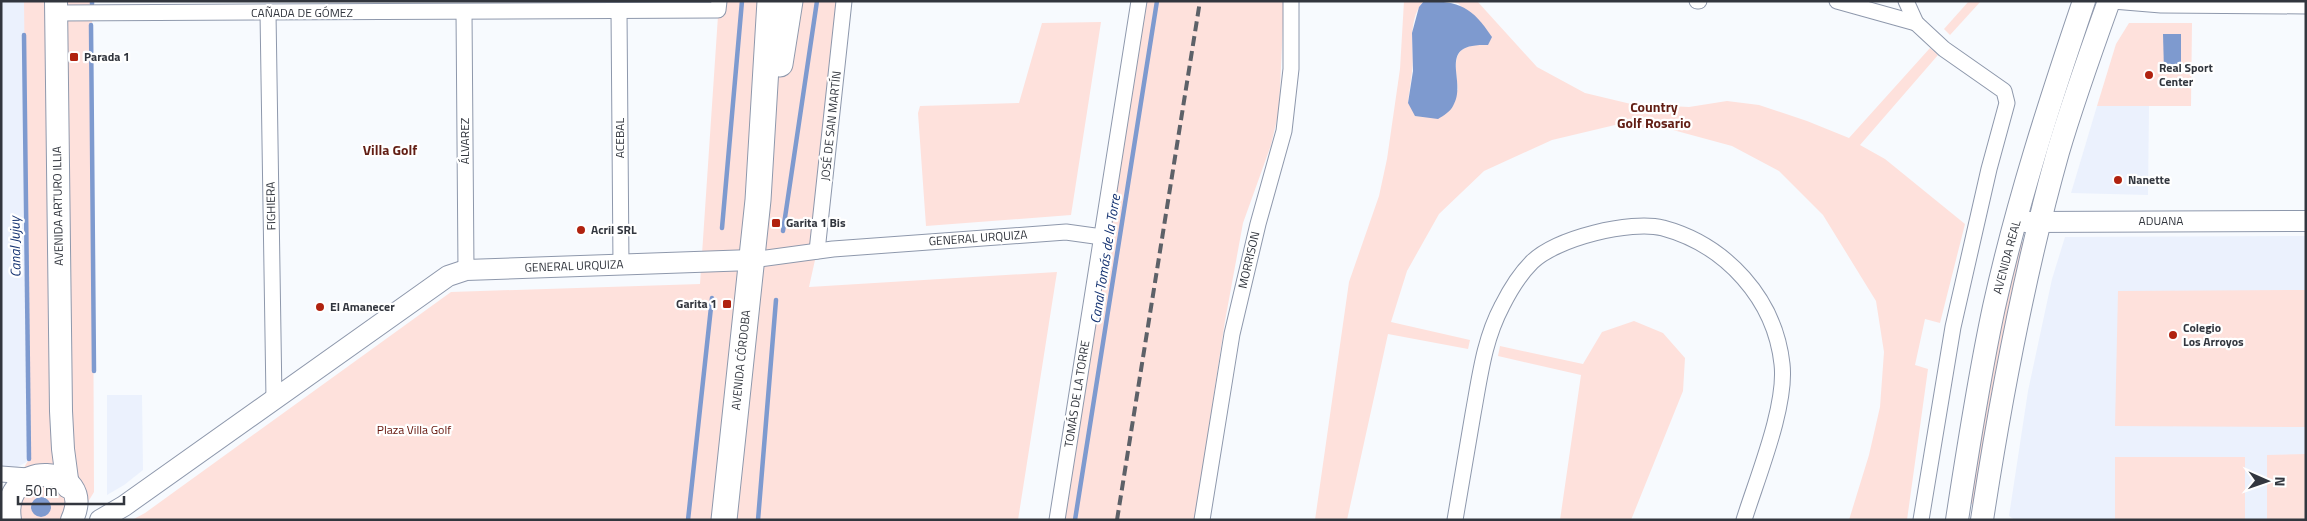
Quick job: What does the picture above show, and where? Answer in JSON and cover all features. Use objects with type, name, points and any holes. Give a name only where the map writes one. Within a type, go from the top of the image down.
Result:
[{"type":"main road","name":"AVENIDA CÓRDOBA","points":[[724,520],[758,200],[770,1]]},
{"type":"main road","name":"AVENIDA CÓRDOBA","points":[[758,200],[790,1]]},
{"type":"main road","name":"AVENIDA REAL","points":[[1957,520],[1972,422],[1995,306],[2042,129],[2084,1]]},
{"type":"main road","name":"AVENIDA REAL","points":[[1982,520],[1997,423],[2040,222],[2058,152],[2111,1]]},
{"type":"main road","name":"AVENIDA ARTURO ILLIA","points":[[56,7],[61,411],[70,490],[75,505],[72,520]]},
{"type":"main road","name":"AVENIDA ARTURO ILLIA","points":[[7,513],[13,488],[47,462],[53,449],[61,411]]},
{"type":"main road","points":[[31,475],[54,476],[70,490]]},
{"type":"street","name":"CAÑADA DE GÓMEZ","points":[[56,7],[268,13],[718,10],[719,1]]},
{"type":"street","name":"JOSÉ DE SAN MARTÍN","points":[[817,251],[844,1]]},
{"type":"street","name":"TOMÁS DE LA TORRE","points":[[1057,520],[1139,1]]},
{"type":"street","name":"MORRISON","points":[[1202,520],[1232,334],[1258,224],[1284,131],[1290,69],[1292,1]]},
{"type":"street","points":[[1836,1],[1916,23]]},
{"type":"street","points":[[1906,1],[1916,23],[1944,49],[2004,91],[2007,103],[1989,168],[1953,327],[1921,520]]},
{"type":"street","points":[[2111,1],[2162,4],[2306,6]]},
{"type":"street","name":"ACEBAL","points":[[619,10],[621,265]]},
{"type":"street","name":"ÁLVAREZ","points":[[464,12],[466,270]]},
{"type":"street","name":"FIGHIERA","points":[[268,13],[274,399]]},
{"type":"street","name":"ADUANA","points":[[2016,222],[2306,221]]},
{"type":"street","points":[[1455,520],[1484,348],[1502,305],[1533,262],[1561,243],[1616,227],[1662,228],[1692,240],[1720,256],[1753,286],[1766,307],[1778,335],[1783,383],[1771,436],[1744,520]]},
{"type":"street","name":"GENERAL URQUIZA","points":[[100,520],[121,508],[448,276],[466,270],[752,260],[817,251],[1066,232],[1102,236]]},
{"type":"street","points":[[1,474],[31,475]]},
{"type":"street","points":[[70,490],[89,506],[105,510],[121,508]]},
{"type":"shaded area","points":[[1,1],[30,1],[36,457],[15,468],[1,466]]},
{"type":"shaded area","points":[[2097,106],[2149,106],[2148,195],[2071,193]]},
{"type":"shaded area","name":"Colegio Los Arroyos","points":[[2306,236],[2306,520],[2015,520],[2009,516],[2028,391],[2052,279],[2065,237]]},
{"type":"shaded area","points":[[107,395],[142,395],[143,470],[107,495]]},
{"type":"green space","points":[[24,1],[92,1],[94,492],[77,520],[1,520],[1,507],[29,459]]},
{"type":"green space","name":"Plaza Villa Golf","points":[[719,1],[844,1],[817,251],[809,287],[1057,272],[1018,520],[132,520],[145,513],[451,292],[700,284]]},
{"type":"green space","points":[[1139,1],[1284,1],[1279,111],[1271,145],[1243,223],[1225,321],[1195,520],[1057,520]]},
{"type":"green space","points":[[1404,1],[1424,1],[1418,9],[1413,26],[1413,63],[1408,103],[1458,90],[1456,62],[1461,51],[1476,45],[1488,45],[1459,4],[1450,1],[1477,1],[1537,67],[1585,93],[1631,104],[1689,107],[1727,101],[1759,105],[1807,121],[1849,138],[1930,48],[1938,55],[1860,145],[1885,159],[1965,224],[1940,323],[1925,319],[1915,365],[1928,369],[1907,520],[1849,520],[1869,455],[1880,407],[1884,352],[1876,301],[1823,215],[1779,171],[1732,146],[1673,130],[1615,125],[1552,140],[1484,171],[1439,214],[1407,271],[1391,322],[1470,340],[1468,349],[1388,334],[1347,520],[1315,520],[1349,282],[1379,196],[1387,159],[1400,69]]},
{"type":"green space","points":[[1969,1],[1981,1],[1950,35],[1944,29]]},
{"type":"green space","points":[[1101,22],[1071,215],[926,226],[918,113],[920,106],[1019,103],[1042,23]]},
{"type":"green space","name":"Real Sport Center","points":[[2129,23],[2192,23],[2191,106],[2097,106],[2116,44]]},
{"type":"green space","points":[[2019,241],[2028,243],[1978,520],[1971,520],[1973,504],[1965,503],[1974,450]]},
{"type":"green space","points":[[2306,290],[2306,427],[2115,426],[2118,291]]},
{"type":"green space","points":[[1634,321],[1663,333],[1685,358],[1683,391],[1631,520],[1560,520],[1581,375],[1498,356],[1500,346],[1583,364],[1602,332]]},
{"type":"green space","points":[[2306,454],[2306,520],[2267,520],[2267,455]]},
{"type":"green space","points":[[2115,457],[2245,457],[2245,520],[2115,520]]},
{"type":"water","points":[[1424,1],[1447,2],[1464,8],[1478,19],[1492,37],[1488,45],[1471,46],[1462,50],[1457,57],[1457,96],[1451,110],[1438,119],[1415,116],[1408,103],[1413,71],[1412,33],[1419,7]]},
{"type":"water","points":[[2163,34],[2181,34],[2181,71],[2164,71]]},
{"type":"water","points":[[37,497],[45,497],[51,503],[51,511],[45,517],[37,517],[31,511],[31,503]]},
{"type":"waterway","points":[[722,228],[742,1]]},
{"type":"waterway","points":[[783,231],[817,1]]},
{"type":"waterway","name":"Canal Tomás de la Torre","points":[[1075,520],[1157,1]]},
{"type":"waterway","points":[[91,25],[94,371]]},
{"type":"waterway","name":"Canal Jujuy","points":[[24,35],[29,459]]},
{"type":"waterway","points":[[688,520],[712,298]]},
{"type":"waterway","points":[[758,520],[776,300]]},
{"type":"railway","points":[[1117,520],[1200,1]]},
{"type":"place","name":"Parada 1","points":[[74,57]]},
{"type":"place","name":"Real Sport Center","points":[[2149,75]]},
{"type":"place","name":"Nanette","points":[[2118,180]]},
{"type":"place","name":"Garita 1 Bis","points":[[776,223]]},
{"type":"place","name":"Acril SRL","points":[[581,230]]},
{"type":"place","name":"Garita 1","points":[[727,304]]},
{"type":"place","name":"El Amanecer","points":[[320,307]]},
{"type":"place","name":"Colegio Los Arroyos","points":[[2173,335]]},
{"type":"district","name":"Country Golf Rosario","points":[[1654,116]]},
{"type":"district","name":"Villa Golf","points":[[390,150]]}]
